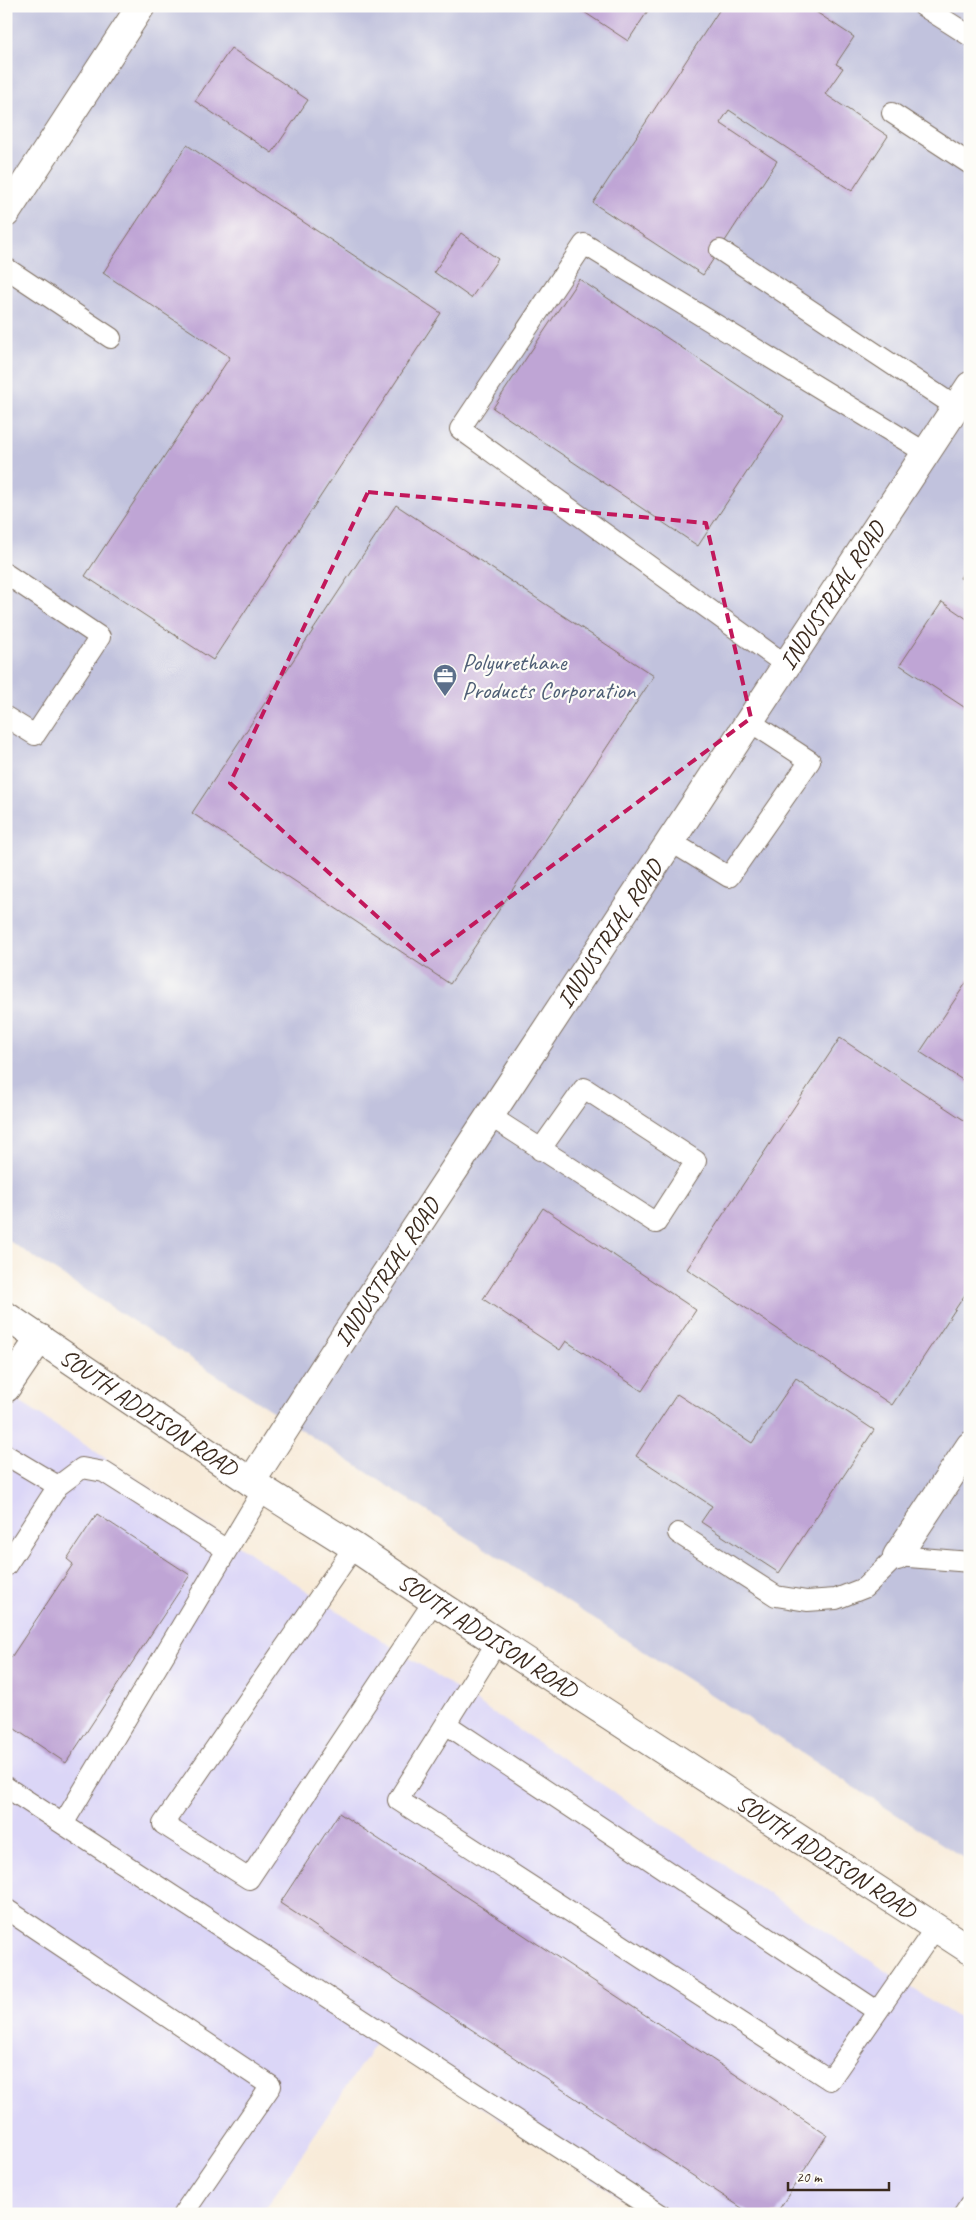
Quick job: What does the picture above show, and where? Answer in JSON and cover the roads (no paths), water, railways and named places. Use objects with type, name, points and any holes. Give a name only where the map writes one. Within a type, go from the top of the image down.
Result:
[{"type":"street","points":[[6,212],[141,6]]},
{"type":"street","name":"INDUSTRIAL ROAD","points":[[257,1486],[490,1116],[963,397]]},
{"type":"street","name":"SOUTH ADDISON ROAD","points":[[6,1316],[257,1486],[354,1547],[970,1950]]},
{"type":"street","points":[[6,1388],[40,1338]]},
{"type":"street","points":[[897,1556],[970,1446]]},
{"type":"lane","points":[[923,6],[970,36]]},
{"type":"lane","points":[[892,113],[970,164]]},
{"type":"lane","points":[[786,665],[460,429],[584,244],[926,453]]},
{"type":"lane","points":[[720,250],[963,397]]},
{"type":"lane","points":[[6,268],[111,338]]},
{"type":"lane","points":[[6,574],[100,637],[35,735],[6,717]]},
{"type":"lane","points":[[670,842],[728,877],[810,761],[749,721]]},
{"type":"lane","points":[[490,1116],[540,1150],[656,1223],[696,1161],[584,1088],[540,1150]]},
{"type":"lane","points":[[6,1454],[58,1486]]},
{"type":"lane","points":[[6,1566],[58,1486],[82,1468],[104,1472],[227,1550]]},
{"type":"lane","points":[[63,1824],[227,1550],[257,1486]]},
{"type":"lane","points":[[678,1533],[776,1596],[807,1601],[836,1599],[864,1588],[897,1556],[970,1562]]},
{"type":"lane","points":[[354,1547],[163,1824],[249,1879],[434,1601]]},
{"type":"lane","points":[[497,1642],[398,1800],[830,2080],[936,1927]]},
{"type":"lane","points":[[446,1724],[878,2011]]},
{"type":"lane","points":[[6,1787],[660,2214]]},
{"type":"lane","points":[[6,1909],[270,2086],[183,2214]]},
{"type":"lane","points":[[964,2214],[970,2205]]},
{"type":"place","name":"Polyurethane Products Corporation","points":[[445,697]]}]
